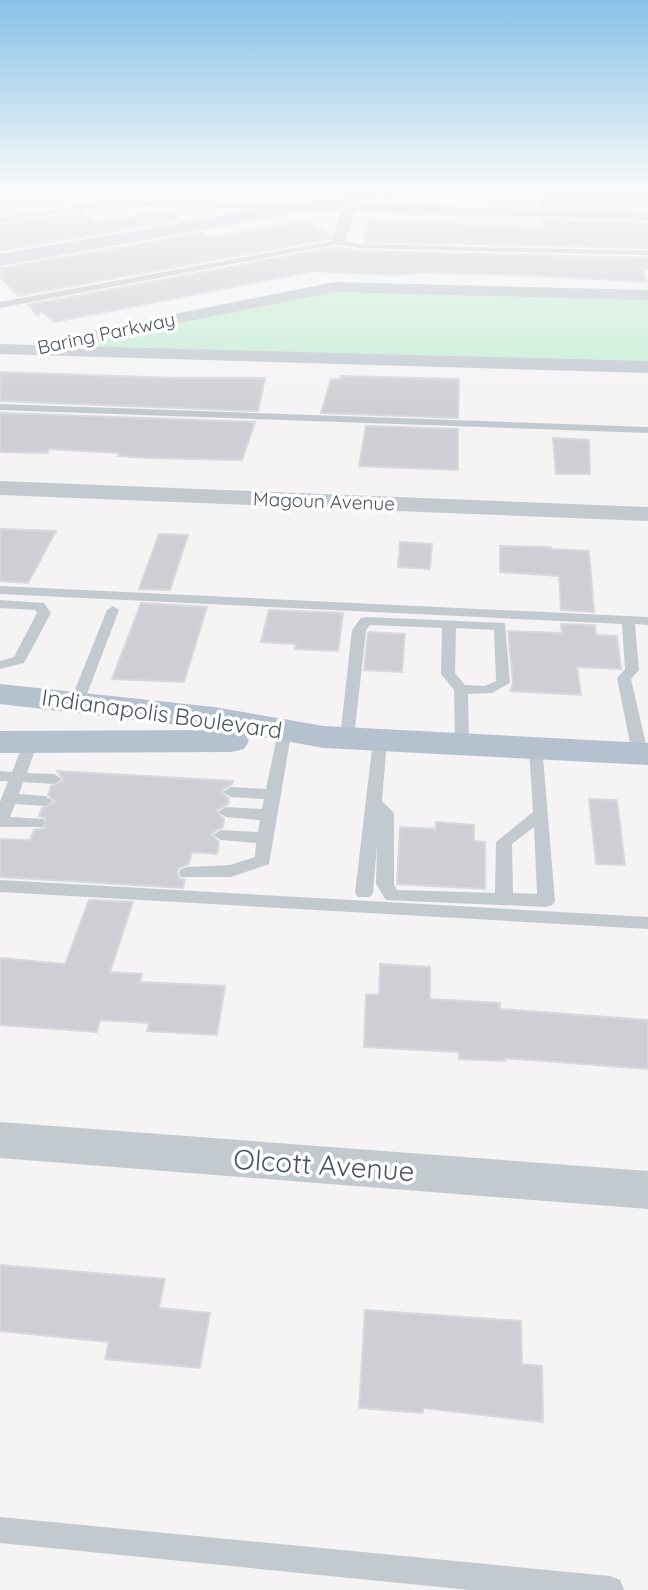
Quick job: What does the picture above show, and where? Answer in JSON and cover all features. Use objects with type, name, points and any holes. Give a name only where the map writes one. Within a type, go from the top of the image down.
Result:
[{"type":"main road","name":"Indianapolis Boulevard","points":[[0,695],[214,718],[350,739]]},
{"type":"main road","points":[[31,742],[77,702]]},
{"type":"main road","name":"Indianapolis Boulevard","points":[[31,742],[350,739],[644,754]]},
{"type":"street","name":"Baring Parkway","points":[[24,350],[335,287],[648,295]]},
{"type":"street","name":"Baring Parkway","points":[[0,349],[648,368]]},
{"type":"street","name":"Magoun Avenue","points":[[0,488],[648,514]]},
{"type":"street","name":"Olcott Avenue","points":[[0,1140],[648,1190]]},
{"type":"lane","points":[[0,305],[217,265]]},
{"type":"lane","points":[[0,407],[648,430]]},
{"type":"lane","points":[[0,590],[648,621]]},
{"type":"lane","points":[[0,604],[39,606],[44,613],[19,660],[0,664]]},
{"type":"lane","points":[[77,702],[113,610]]},
{"type":"lane","points":[[364,893],[372,802],[350,739],[359,631],[362,625],[366,621],[376,620],[500,625],[503,683],[487,690],[461,689]]},
{"type":"lane","points":[[628,620],[632,670],[624,678],[644,754]]},
{"type":"lane","points":[[449,623],[448,674],[461,689],[462,744]]},
{"type":"lane","points":[[187,873],[231,872],[262,860],[283,741]]},
{"type":"lane","points":[[31,742],[0,822],[37,823]]},
{"type":"lane","points":[[372,802],[386,813],[385,884],[393,896],[546,901],[537,748]]},
{"type":"lane","points":[[0,776],[54,779]]},
{"type":"lane","points":[[231,792],[273,794]]},
{"type":"lane","points":[[9,798],[45,801]]},
{"type":"lane","points":[[226,812],[270,815]]},
{"type":"lane","points":[[504,899],[503,842],[540,814]]},
{"type":"lane","points":[[221,835],[265,838]]},
{"type":"lane","points":[[0,886],[648,923]]},
{"type":"lane","points":[[0,1530],[610,1590]]},
{"type":"green space","points":[[319,291],[648,297],[648,364],[100,347],[93,343],[94,339]]},
{"type":"building","points":[[16,265],[186,265],[18,296],[0,277],[0,268]]},
{"type":"building","points":[[239,265],[648,265],[648,269],[643,269],[646,282],[520,275],[411,272],[416,274],[390,275],[314,271],[55,322],[41,311],[38,316],[28,305]]},
{"type":"building","points":[[0,372],[265,378],[258,411],[0,401]]},
{"type":"building","points":[[341,376],[459,379],[458,418],[321,413],[331,379],[341,379]]},
{"type":"building","points":[[0,413],[255,422],[242,460],[150,458],[118,456],[120,453],[49,449],[47,453],[0,452]]},
{"type":"building","points":[[366,426],[458,429],[458,470],[359,466]]},
{"type":"building","points":[[553,438],[589,440],[590,474],[556,474]]},
{"type":"building","points":[[0,529],[56,531],[28,583],[0,581]]},
{"type":"building","points":[[159,534],[188,535],[170,590],[139,589]]},
{"type":"building","points":[[400,542],[432,544],[430,569],[398,567]]},
{"type":"building","points":[[500,546],[589,551],[594,612],[561,610],[559,576],[500,572]]},
{"type":"building","points":[[141,603],[207,607],[184,682],[112,679]]},
{"type":"building","points":[[269,610],[343,613],[338,651],[295,649],[296,644],[261,642]]},
{"type":"building","points":[[561,624],[595,625],[596,635],[617,636],[621,669],[577,667],[581,695],[510,691],[513,683],[508,631],[562,633]]},
{"type":"building","points":[[368,632],[405,634],[402,672],[364,670]]},
{"type":"building","points":[[57,771],[233,781],[221,791],[229,799],[228,804],[216,811],[224,819],[223,827],[211,834],[219,842],[217,854],[192,852],[189,864],[180,867],[177,872],[179,878],[185,880],[183,888],[0,877],[0,839],[30,840],[34,830],[45,828],[45,818],[39,816],[42,808],[55,802],[48,795],[51,786],[64,780]]},
{"type":"building","points":[[589,799],[617,800],[625,865],[596,864]]},
{"type":"building","points":[[436,822],[474,825],[474,841],[485,842],[485,889],[397,884],[400,827],[436,829]]},
{"type":"building","points":[[89,900],[133,902],[110,972],[142,974],[140,982],[225,986],[217,1035],[147,1031],[149,1023],[100,1020],[97,1032],[0,1025],[0,958],[65,964]]},
{"type":"building","points":[[380,964],[430,967],[430,999],[500,1003],[500,1009],[648,1020],[648,1069],[504,1058],[505,1061],[459,1059],[459,1052],[364,1047],[366,994],[379,995]]},
{"type":"building","points":[[0,1265],[165,1279],[159,1308],[210,1313],[200,1368],[105,1359],[109,1342],[0,1331]]},
{"type":"building","points":[[365,1310],[521,1321],[522,1364],[542,1366],[543,1422],[423,1408],[423,1413],[359,1408]]}]
